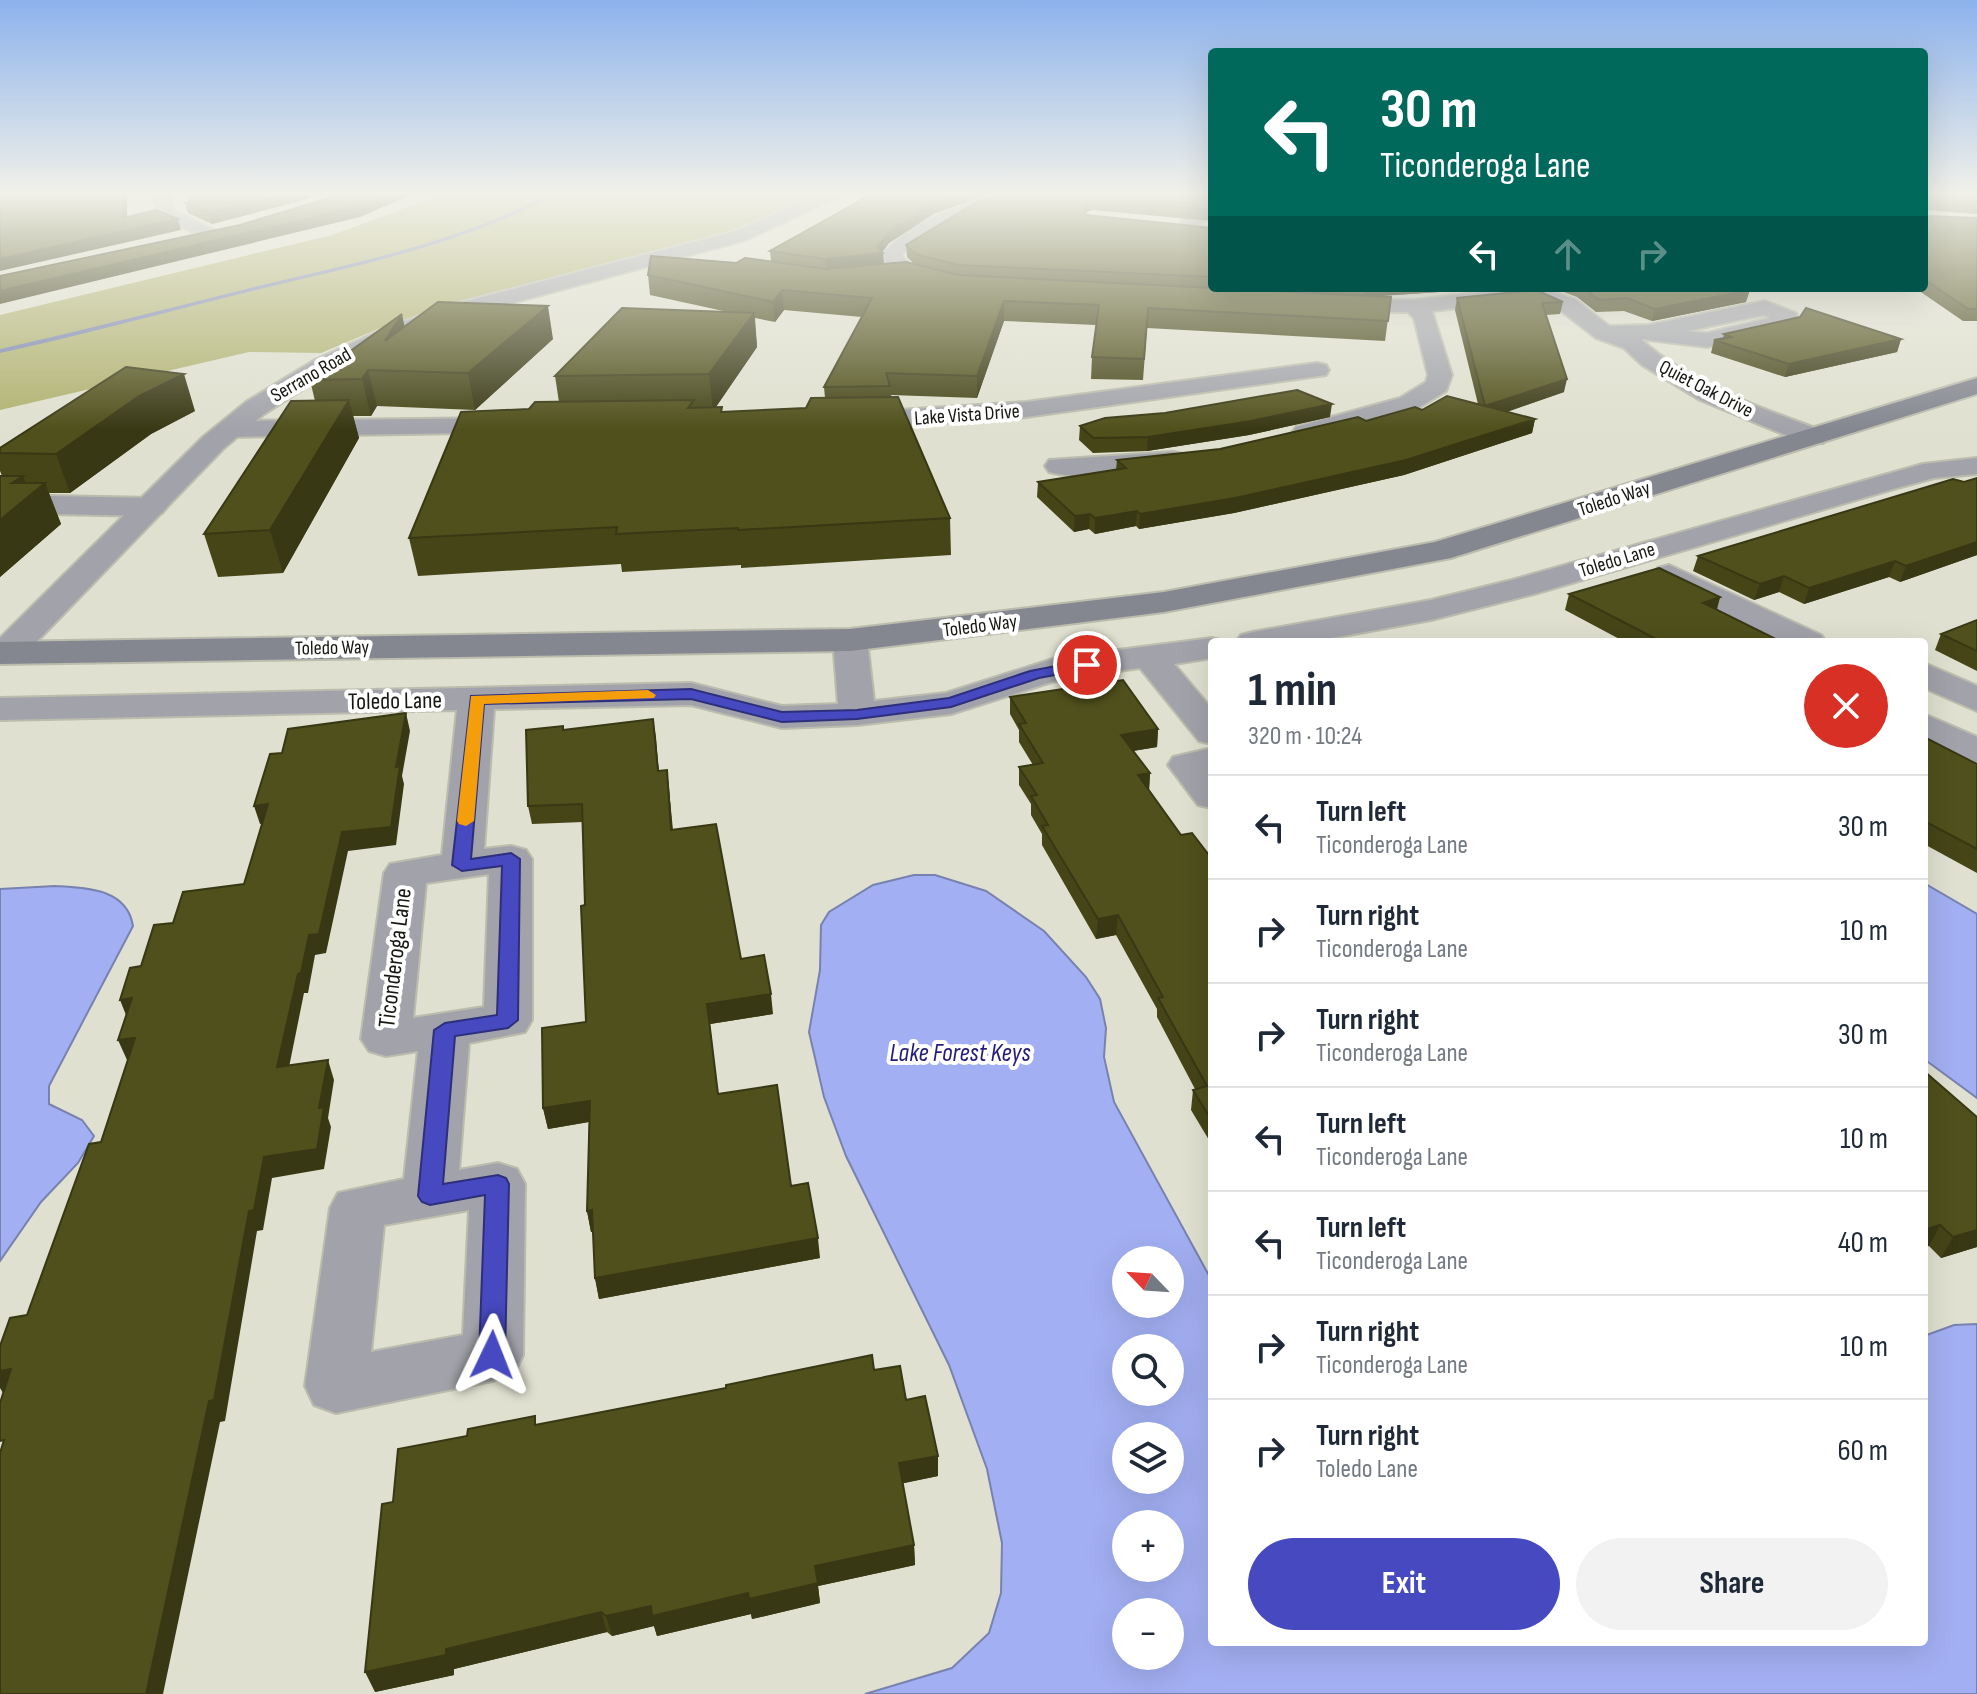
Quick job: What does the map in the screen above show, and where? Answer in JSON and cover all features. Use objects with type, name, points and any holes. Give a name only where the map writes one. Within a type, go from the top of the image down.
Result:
[{"type":"main road","name":"Toledo Way","points":[[2,653],[850,640],[1164,602],[1355,569],[1528,527],[1977,386]]},
{"type":"street","name":"Serrano Road","points":[[2,653],[230,429],[293,382],[404,329],[495,300],[602,272]]},
{"type":"street","points":[[884,276],[907,272]]},
{"type":"street","points":[[907,272],[930,280]]},
{"type":"street","points":[[1318,304],[1414,306],[1517,292]]},
{"type":"street","name":"Quiet Oak Drive","points":[[1537,292],[1568,305],[1604,333],[1600,342],[1607,353],[1647,382],[1719,415],[1805,439]]},
{"type":"street","points":[[1286,437],[1409,403],[1433,391],[1440,375],[1425,316],[1414,306]]},
{"type":"street","points":[[1604,333],[1649,332],[1707,340],[1788,321],[1788,318],[1765,308],[1649,332]]},
{"type":"street","name":"Lake Vista Drive","points":[[820,422],[946,418],[1050,409],[1317,370]]},
{"type":"street","points":[[230,429],[536,426]]},
{"type":"street","points":[[1059,466],[1138,465],[1198,456]]},
{"type":"street","name":"Toledo Lane","points":[[1275,638],[1431,610],[1922,473],[1977,466]]},
{"type":"street","points":[[0,504],[152,507]]},
{"type":"street","points":[[1629,556],[1801,638]]},
{"type":"street","points":[[850,640],[857,714]]},
{"type":"street","name":"Toledo Lane","points":[[0,709],[691,694],[782,717],[857,714],[951,703],[1056,669],[1208,649]]},
{"type":"street","points":[[1149,656],[1208,728]]},
{"type":"street","points":[[1928,676],[1977,700]]},
{"type":"street","points":[[462,865],[476,700]]},
{"type":"street","points":[[1928,727],[1977,752]]},
{"type":"street","points":[[1208,761],[1187,765],[1208,791]]},
{"type":"street","name":"Ticonderoga Lane","points":[[511,859],[508,1020],[386,1039],[405,873],[462,865],[511,859]]},
{"type":"street","points":[[430,1196],[445,1030]]},
{"type":"green space","points":[[178,272],[578,272],[460,302],[390,324],[321,353],[249,352],[0,410],[0,315]]},
{"type":"water","name":"Lake Forest Keys","points":[[914,875],[935,875],[986,891],[1044,931],[1086,977],[1100,999],[1106,1028],[1104,1057],[1114,1102],[1208,1274],[1208,1646],[1928,1646],[1928,1335],[1954,1325],[1977,1324],[1977,1694],[865,1694],[952,1668],[989,1633],[1001,1593],[1002,1543],[987,1469],[949,1365],[846,1156],[824,1097],[809,1032],[820,970],[821,925],[829,912],[873,885]]},
{"type":"water","points":[[1928,885],[1977,914],[1977,1098],[1928,1062]]},
{"type":"water","points":[[55,886],[103,892],[114,897],[129,913],[133,926],[49,1086],[49,1104],[82,1120],[94,1136],[78,1163],[41,1202],[0,1261],[0,889]]},
{"type":"building","points":[[19,272],[81,272],[0,291],[0,276]]},
{"type":"building","points":[[648,272],[946,272],[1208,288],[1208,292],[1391,297],[1388,321],[1148,308],[1144,359],[1092,357],[1099,305],[1004,301],[977,376],[886,373],[890,386],[824,387],[872,298],[782,290],[773,302],[648,275]]},
{"type":"building","points":[[1107,272],[1208,272],[1208,277]]},
{"type":"building","points":[[1928,272],[1977,272],[1977,309],[1968,309],[1928,282]]},
{"type":"building","points":[[1540,292],[1563,302],[1542,303],[1567,379],[1485,406],[1457,298]]},
{"type":"building","points":[[1588,292],[1740,292],[1655,309],[1627,298],[1599,300]]},
{"type":"building","points":[[438,302],[548,306],[468,373],[368,370],[362,379],[310,380],[402,314],[385,341]]},
{"type":"building","points":[[622,308],[754,313],[709,374],[555,376]]},
{"type":"building","points":[[1806,308],[1901,339],[1789,364],[1714,340],[1731,337],[1724,334],[1800,317]]},
{"type":"building","points":[[126,367],[184,374],[139,396],[56,454],[0,453],[0,448]]},
{"type":"building","points":[[1297,390],[1332,404],[1251,421],[1148,437],[1093,438],[1080,426],[1105,418],[1165,413]]},
{"type":"building","points":[[1447,396],[1535,419],[1406,460],[1235,498],[1140,514],[1137,511],[1095,518],[1090,514],[1075,516],[1038,482],[1126,468],[1117,460],[1220,449],[1358,417],[1366,421],[1415,407],[1422,410]]},
{"type":"building","points":[[898,397],[950,518],[738,530],[616,534],[617,527],[409,538],[461,412],[529,409],[535,402],[694,400],[688,408],[722,407],[721,412],[806,408],[811,398]]},
{"type":"building","points":[[349,400],[270,530],[204,534],[291,401]]},
{"type":"building","points":[[0,476],[23,476],[12,483],[45,483],[0,520]]},
{"type":"building","points":[[1977,478],[1977,542],[1906,566],[1895,561],[1809,588],[1784,576],[1760,584],[1698,556],[1953,479],[1964,482]]},
{"type":"building","points":[[1659,568],[1720,597],[1703,603],[1774,638],[1654,638],[1569,594]]},
{"type":"building","points":[[1977,620],[1977,651],[1941,634]]},
{"type":"building","points":[[1123,680],[1158,729],[1121,735],[1150,773],[1138,775],[1181,835],[1192,833],[1208,854],[1208,1114],[1193,1090],[1207,1086],[1158,998],[1163,997],[1118,915],[1098,919],[1042,826],[1048,825],[1031,796],[1037,795],[1019,767],[1043,763],[1019,724],[1026,723],[1010,697]]},
{"type":"building","points":[[406,713],[396,767],[400,766],[391,827],[342,832],[319,934],[309,935],[301,973],[298,974],[277,1067],[328,1060],[319,1108],[324,1107],[317,1149],[264,1157],[254,1210],[249,1211],[214,1400],[209,1401],[146,1694],[0,1694],[0,1453],[4,1440],[0,1441],[0,1403],[11,1369],[0,1371],[0,1346],[10,1318],[27,1315],[89,1144],[101,1142],[135,1038],[118,1040],[132,998],[120,1000],[130,968],[141,966],[154,925],[173,923],[183,892],[244,884],[268,804],[254,806],[270,754],[282,753],[288,729]]},
{"type":"building","points":[[653,719],[658,771],[667,770],[671,830],[716,824],[741,959],[764,955],[771,994],[707,1004],[718,1094],[777,1085],[791,1186],[808,1183],[818,1238],[595,1278],[592,1210],[587,1211],[590,1101],[543,1108],[542,1028],[586,1022],[581,906],[585,905],[582,804],[528,806],[526,730],[563,726],[563,730]]},
{"type":"building","points":[[1928,739],[1977,764],[1977,849],[1928,823]]},
{"type":"building","points":[[1928,1074],[1977,1117],[1977,1230],[1953,1237],[1940,1225],[1928,1229]]},
{"type":"building","points":[[872,1355],[874,1370],[900,1366],[906,1400],[925,1396],[938,1456],[899,1463],[914,1545],[815,1566],[818,1583],[749,1599],[748,1593],[652,1616],[651,1606],[606,1616],[601,1612],[446,1649],[446,1655],[365,1672],[382,1504],[393,1502],[398,1449],[467,1436],[468,1429],[535,1416],[535,1425],[726,1388],[726,1385]]},
{"type":"waterway","points":[[0,351],[322,272]]},
{"type":"slow traffic","points":[[466,821],[476,700],[648,695]]},
{"type":"route","points":[[492,1355],[498,1184],[430,1196],[445,1030],[508,1020],[511,859],[462,865],[476,700],[691,694],[782,717],[857,714],[951,703],[1036,674],[1087,665]]}]
